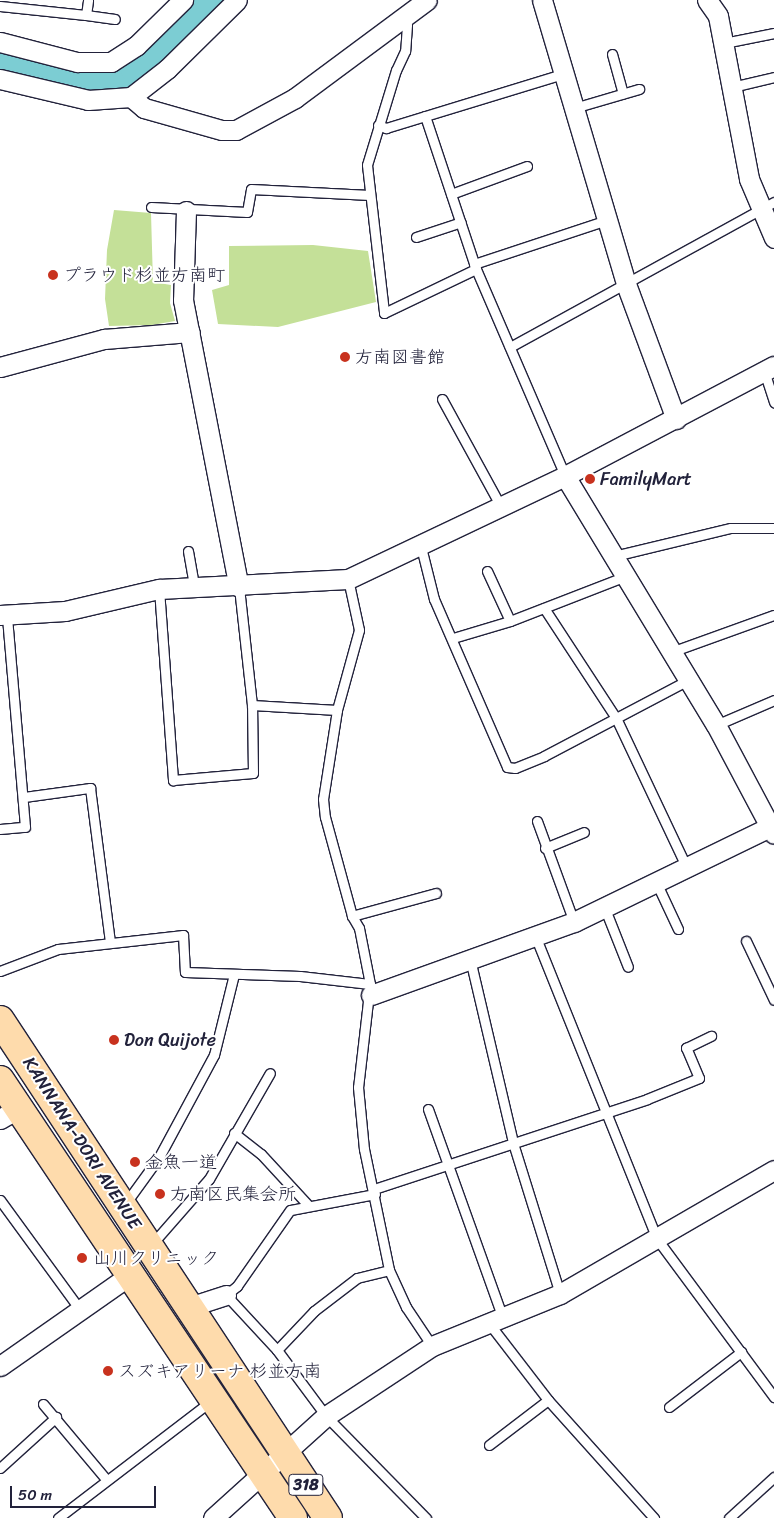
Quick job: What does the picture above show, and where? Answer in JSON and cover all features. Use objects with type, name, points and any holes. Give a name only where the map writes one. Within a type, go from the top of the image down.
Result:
[{"type":"main road","name":"KANNANA-DORI AVENUE","points":[[0,1020],[328,1518]]},
{"type":"main road","name":"KANNANA-DORI AVENUE","points":[[0,1080],[10,1113],[130,1275],[215,1398],[293,1518]]},
{"type":"street","points":[[0,42],[77,62],[111,62],[136,46],[183,0]]},
{"type":"street","points":[[0,79],[88,100],[131,97],[167,69],[237,0]]},
{"type":"street","points":[[131,97],[144,108],[222,130],[236,130],[294,98],[402,17],[428,0]]},
{"type":"street","points":[[542,0],[626,284],[676,419]]},
{"type":"street","points":[[707,0],[718,16],[749,179],[768,206],[774,238]]},
{"type":"street","points":[[186,211],[184,300],[239,587]]},
{"type":"street","points":[[0,367],[104,339],[190,332]]},
{"type":"street","points":[[4,615],[65,611],[159,589],[194,586],[239,587],[348,579],[421,547],[500,505],[565,476],[769,369]]},
{"type":"street","points":[[370,990],[536,938],[605,909],[771,822],[716,725],[565,476]]},
{"type":"street","points":[[213,1518],[264,1474],[284,1453],[326,1416],[432,1346],[560,1294],[774,1170]]},
{"type":"street","points":[[0,1366],[130,1275]]},
{"type":"street","points":[[189,1307],[226,1295]]},
{"type":"lane","points":[[86,15],[88,0]]},
{"type":"lane","points":[[0,6],[115,19]]},
{"type":"lane","points":[[402,17],[407,25],[405,51],[378,125],[367,165],[384,313],[475,266],[608,220]]},
{"type":"lane","points":[[724,43],[774,33]]},
{"type":"lane","points":[[612,54],[623,94]]},
{"type":"lane","points":[[378,125],[386,128],[563,74]]},
{"type":"lane","points":[[732,87],[774,77]]},
{"type":"lane","points":[[574,108],[639,89]]},
{"type":"lane","points":[[425,116],[475,266],[565,476]]},
{"type":"lane","points":[[451,194],[527,166]]},
{"type":"lane","points":[[151,207],[186,211],[247,212],[251,189],[278,188],[370,195]]},
{"type":"lane","points":[[510,347],[768,206]]},
{"type":"lane","points":[[416,237],[461,222]]},
{"type":"lane","points":[[769,369],[774,402]]},
{"type":"lane","points":[[442,399],[500,505]]},
{"type":"lane","points":[[614,556],[731,528],[774,528]]},
{"type":"lane","points":[[421,547],[434,599],[453,638],[507,767],[516,768],[544,756],[688,680]]},
{"type":"lane","points":[[188,551],[194,586]]},
{"type":"lane","points":[[487,571],[510,621]]},
{"type":"lane","points":[[453,638],[510,621],[626,576]]},
{"type":"lane","points":[[348,579],[359,630],[337,710],[323,799],[352,916],[359,928],[370,990],[358,1087],[364,1148],[375,1191],[389,1270],[406,1307],[432,1346]]},
{"type":"lane","points":[[159,589],[173,780],[253,773],[252,705],[239,587]]},
{"type":"lane","points":[[544,608],[616,718],[686,866]]},
{"type":"lane","points":[[0,829],[25,827],[24,797],[4,615]]},
{"type":"lane","points":[[671,652],[774,615]]},
{"type":"lane","points":[[716,725],[774,700]]},
{"type":"lane","points":[[252,705],[337,710]]},
{"type":"lane","points":[[24,797],[90,788],[110,942]]},
{"type":"lane","points":[[536,821],[574,922]]},
{"type":"lane","points":[[545,848],[584,832]]},
{"type":"lane","points":[[656,882],[678,930]]},
{"type":"lane","points":[[352,916],[436,893]]},
{"type":"lane","points":[[605,909],[628,967]]},
{"type":"lane","points":[[0,971],[58,949],[183,935],[184,972],[300,976],[370,990]]},
{"type":"lane","points":[[536,938],[657,1239],[774,1397]]},
{"type":"lane","points":[[746,941],[774,1000]]},
{"type":"lane","points":[[470,960],[513,1142],[560,1294]]},
{"type":"lane","points":[[123,1206],[160,1157],[214,1055],[234,974]]},
{"type":"lane","points":[[426,1518],[326,1416],[277,1350],[226,1295],[237,1286],[290,1210],[375,1191],[699,1078],[686,1048],[711,1036]]},
{"type":"lane","points":[[150,1246],[210,1179],[234,1133],[270,1073]]},
{"type":"lane","points":[[428,1109],[495,1319],[548,1400],[654,1518]]},
{"type":"lane","points":[[234,1133],[261,1154],[308,1205]]},
{"type":"lane","points":[[0,1200],[81,1311]]},
{"type":"lane","points":[[277,1350],[314,1312],[357,1278],[389,1270]]},
{"type":"lane","points":[[669,1407],[741,1352]]},
{"type":"lane","points":[[58,1518],[106,1479],[215,1398]]},
{"type":"lane","points":[[489,1445],[548,1400]]},
{"type":"lane","points":[[43,1404],[56,1417],[106,1479]]},
{"type":"lane","points":[[0,1468],[56,1417]]},
{"type":"lane","points":[[728,1518],[774,1477]]},
{"type":"green space","points":[[114,210],[151,213],[153,282],[171,285],[170,303],[175,321],[152,325],[109,326],[105,299],[107,250]]},
{"type":"green space","points":[[313,245],[368,251],[376,302],[278,327],[218,324],[212,290],[229,285],[229,246]]},
{"type":"waterway","points":[[0,62],[75,79],[98,82],[116,77],[138,68],[156,55],[212,0]]},
{"type":"place","name":"プラウド杉並方南町","points":[[53,275]]},
{"type":"place","name":"方南図書館","points":[[345,357]]},
{"type":"place","name":"FamilyMart","points":[[590,479]]},
{"type":"place","name":"Don Quijote","points":[[114,1040]]},
{"type":"place","name":"金魚一道","points":[[135,1162]]},
{"type":"place","name":"方南区民集会所","points":[[160,1194]]},
{"type":"place","name":"山川クリニック","points":[[82,1258]]},
{"type":"place","name":"スズキアリーナ 杉並方南","points":[[108,1371]]}]
